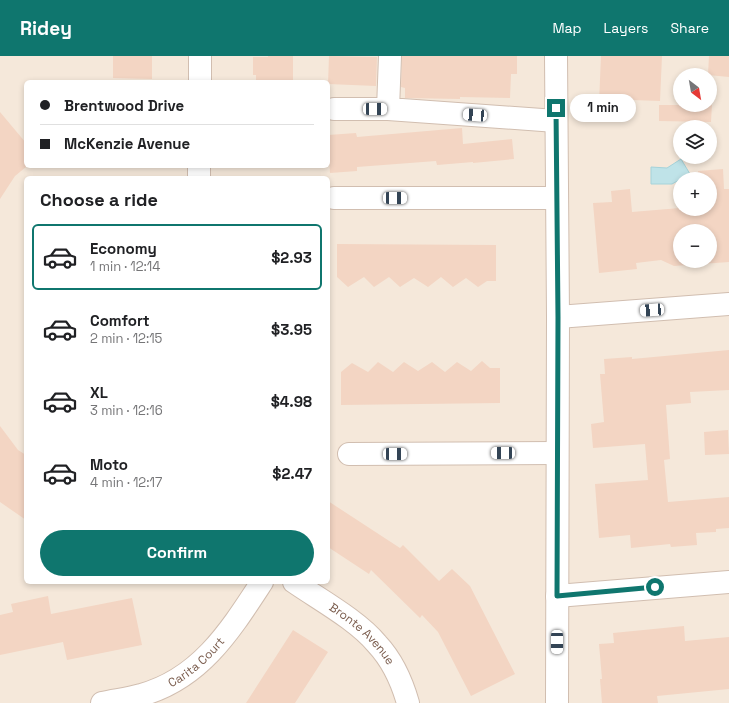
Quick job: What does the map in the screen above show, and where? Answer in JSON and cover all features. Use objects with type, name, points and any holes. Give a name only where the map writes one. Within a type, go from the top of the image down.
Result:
[{"type":"street","points":[[200,56],[200,80]]},
{"type":"street","points":[[388,109],[390,56]]},
{"type":"street","points":[[556,56],[558,317],[556,703]]},
{"type":"street","points":[[334,109],[388,109],[556,122]]},
{"type":"street","points":[[334,198],[557,198]]},
{"type":"street","points":[[558,317],[729,304]]},
{"type":"street","points":[[349,454],[557,453]]},
{"type":"street","points":[[557,596],[729,582]]},
{"type":"street","name":"Carita Court","points":[[102,703],[141,695],[166,686],[185,675],[203,661],[219,644],[261,584]]},
{"type":"street","name":"Bronte Avenue","points":[[297,584],[344,616],[377,643],[396,673],[404,689],[408,703]]},
{"type":"shaded area","points":[[0,56],[729,56],[729,703],[0,703]]},
{"type":"water","points":[[673,164],[684,164],[689,172],[673,172],[672,184],[651,184],[651,167],[667,168]]},
{"type":"building","points":[[113,56],[152,56],[152,79],[113,78]]},
{"type":"building","points":[[293,56],[293,80],[256,80],[256,75],[253,75],[253,57]]},
{"type":"building","points":[[329,56],[377,57],[376,86],[330,84],[330,80],[328,80]]},
{"type":"building","points":[[402,56],[517,56],[517,74],[511,74],[510,98],[405,98],[405,88],[401,87]]},
{"type":"building","points":[[601,56],[662,56],[660,101],[632,100],[632,104],[599,103]]},
{"type":"building","points":[[709,56],[729,56],[729,77],[717,76],[717,68],[708,68]]},
{"type":"building","points":[[659,105],[673,105],[673,112],[712,112],[711,120],[659,121]]},
{"type":"building","points":[[0,112],[24,141],[25,168],[15,176],[0,199]]},
{"type":"building","points":[[462,128],[463,144],[512,139],[514,159],[437,165],[436,161],[357,167],[357,171],[330,173],[330,135],[356,133],[357,137]]},
{"type":"building","points":[[723,169],[724,189],[729,189],[729,262],[717,263],[717,224],[673,224],[673,266],[661,260],[636,263],[637,269],[599,273],[593,203],[612,202],[611,191],[630,189],[632,212],[673,209],[673,216],[717,216],[717,172],[698,172]]},
{"type":"building","points":[[337,244],[496,245],[496,281],[487,281],[478,287],[466,278],[453,287],[441,277],[428,287],[414,278],[400,287],[389,277],[374,287],[364,277],[348,287],[337,277]]},
{"type":"building","points":[[729,350],[729,390],[690,392],[691,403],[666,405],[670,459],[664,460],[668,502],[729,497],[729,528],[716,529],[716,532],[696,533],[697,545],[671,547],[670,544],[631,548],[630,535],[599,538],[595,484],[648,480],[645,444],[593,448],[591,424],[604,422],[600,374],[605,374],[604,359],[632,357],[632,359]]},
{"type":"building","points":[[482,361],[490,368],[500,368],[500,403],[341,405],[341,372],[352,363],[368,372],[378,362],[393,372],[404,362],[418,371],[432,362],[445,372],[457,362],[471,371]]},
{"type":"building","points":[[0,426],[18,450],[24,454],[24,519],[0,502]]},
{"type":"building","points":[[728,430],[729,454],[705,455],[704,432]]},
{"type":"building","points":[[330,502],[400,548],[403,545],[439,581],[452,569],[470,586],[515,674],[471,696],[438,632],[422,615],[420,618],[371,570],[369,574],[330,548]]},
{"type":"building","points":[[48,596],[51,614],[132,598],[142,645],[67,660],[63,642],[0,655],[0,615],[13,612],[11,604]]},
{"type":"building","points":[[684,626],[685,641],[729,637],[729,689],[657,696],[658,703],[602,703],[600,679],[602,679],[599,644],[614,643],[613,633]]},
{"type":"building","points":[[293,630],[328,652],[295,703],[246,703]]},
{"type":"route","points":[[556,108],[558,317],[557,596],[655,587]]}]
